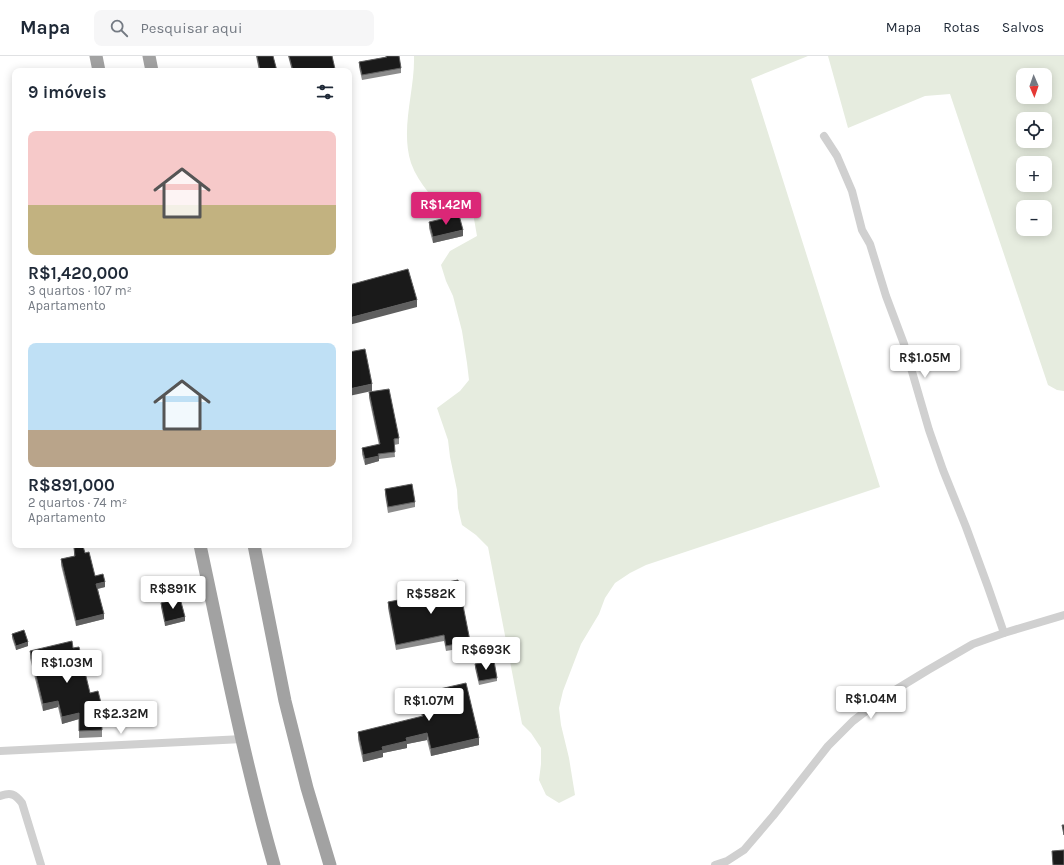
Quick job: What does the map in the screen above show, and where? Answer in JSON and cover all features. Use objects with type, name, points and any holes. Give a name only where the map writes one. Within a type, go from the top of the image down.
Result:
[{"type":"highway","points":[[96,56],[98,68]]},
{"type":"highway","points":[[149,56],[151,68]]},
{"type":"highway","points":[[201,548],[243,739],[274,865]]},
{"type":"highway","points":[[255,548],[285,701],[307,788],[330,865]]},
{"type":"street","points":[[824,136],[837,156],[852,191],[862,230],[870,244],[886,296],[904,344],[929,430],[943,470],[974,547],[1004,633]]},
{"type":"street","points":[[715,865],[727,861],[744,850],[828,746],[853,721],[887,695],[974,644],[1004,633],[1064,615]]},
{"type":"street","points":[[0,751],[243,739]]},
{"type":"street","points":[[0,796],[8,794],[17,796],[22,803],[41,865]]},
{"type":"shaded area","points":[[414,56],[808,56],[751,79],[880,487],[646,565],[615,583],[605,598],[599,614],[581,644],[563,691],[559,708],[575,795],[559,803],[546,795],[539,780],[541,748],[531,733],[522,724],[488,547],[476,535],[462,525],[448,440],[437,408],[460,391],[469,380],[462,331],[453,296],[441,265],[450,251],[477,236],[473,213],[458,207],[445,195],[428,192],[418,178],[411,163],[408,150],[407,123],[414,69]]},
{"type":"shaded area","points":[[828,56],[1064,56],[1064,391],[1057,390],[1048,385],[950,94],[925,96],[848,128]]},
{"type":"building","points":[[257,56],[273,56],[276,68],[259,68]]},
{"type":"building","points":[[289,56],[332,56],[335,68],[292,68]]},
{"type":"building","points":[[386,56],[399,56],[401,68],[362,75],[359,62],[387,57]]},
{"type":"building","points":[[459,215],[463,230],[433,237],[429,222]]},
{"type":"building","points":[[408,269],[417,300],[352,317],[352,284]]},
{"type":"building","points":[[365,349],[372,384],[352,388],[352,351]]},
{"type":"building","points":[[389,389],[399,438],[394,439],[395,452],[378,454],[379,456],[365,459],[362,448],[380,444],[369,392]]},
{"type":"building","points":[[412,484],[415,502],[388,507],[385,489]]},
{"type":"building","points":[[74,548],[84,548],[85,553],[89,552],[95,576],[103,574],[105,582],[96,584],[104,614],[76,621],[61,559],[75,556]]},
{"type":"building","points":[[458,580],[470,641],[446,646],[444,635],[396,645],[388,602],[414,597],[413,589]]},
{"type":"building","points":[[180,598],[185,617],[165,622],[161,603]]},
{"type":"building","points":[[24,630],[28,642],[16,646],[12,634]]},
{"type":"building","points":[[72,641],[73,648],[79,647],[90,693],[98,691],[102,707],[102,730],[79,731],[79,713],[62,717],[58,701],[43,704],[30,651]]},
{"type":"building","points":[[494,661],[497,678],[479,681],[475,664]]},
{"type":"building","points":[[466,683],[479,738],[431,749],[427,733],[406,738],[407,741],[382,747],[383,750],[363,755],[358,732],[423,716],[418,694]]},
{"type":"building","points":[[1064,850],[1064,865],[1053,865],[1052,851]]}]
